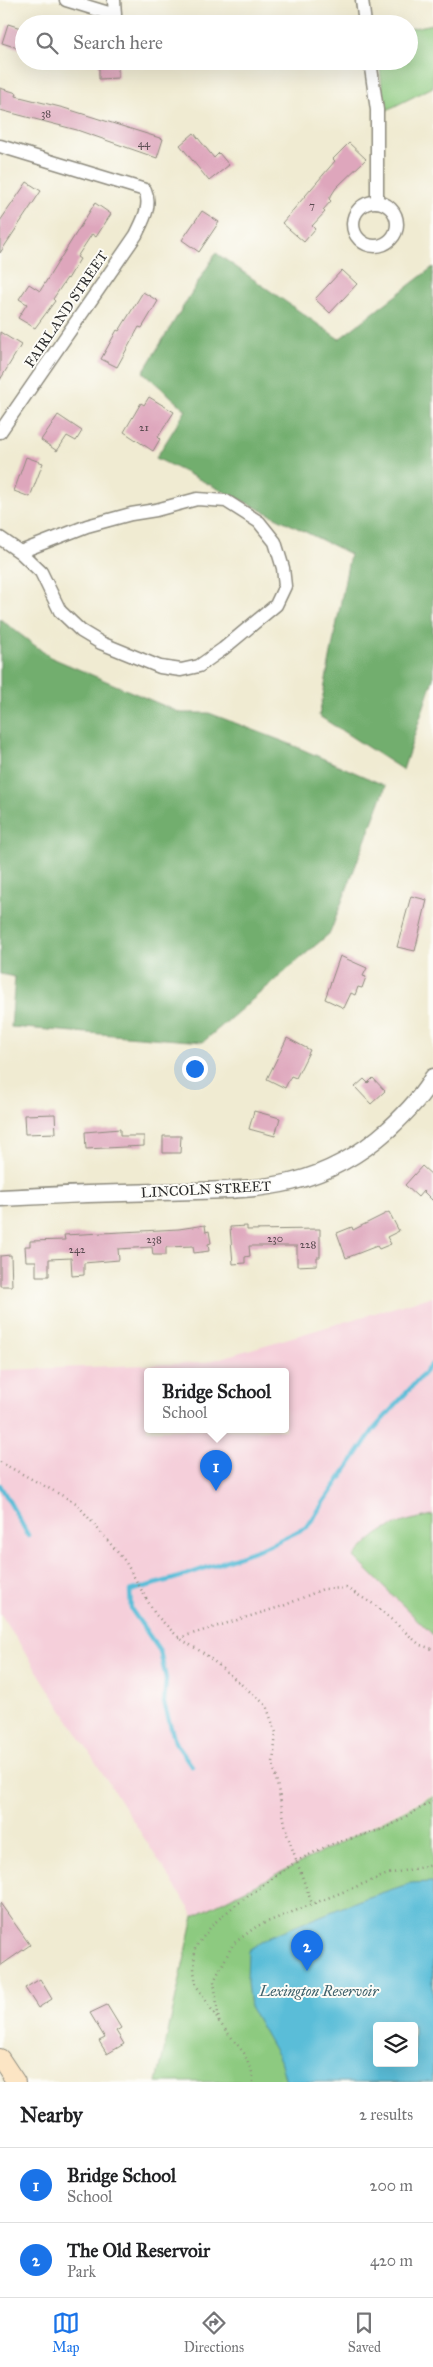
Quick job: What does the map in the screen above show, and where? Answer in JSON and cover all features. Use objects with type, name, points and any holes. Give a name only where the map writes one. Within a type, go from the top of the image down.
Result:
[{"type":"main road","points":[[0,2058],[16,2082]]},
{"type":"street","points":[[66,0],[115,15],[114,0]]},
{"type":"street","points":[[362,0],[364,15]]},
{"type":"street","points":[[371,70],[376,110],[377,202]]},
{"type":"street","name":"FAIRLAND STREET","points":[[0,432],[136,235],[145,215],[148,198],[145,190],[2,149]]},
{"type":"street","points":[[0,538],[20,552],[41,572],[60,611],[81,631],[101,643],[160,667],[181,670],[199,666],[223,649],[276,605],[284,586],[283,568],[274,542],[259,522],[226,501],[197,499],[156,510],[131,514],[87,526],[36,548],[20,552]]},
{"type":"street","name":"LINCOLN STREET","points":[[0,1198],[262,1189],[307,1178],[333,1169],[376,1140],[413,1105],[433,1077]]},
{"type":"path","points":[[0,1462],[76,1503],[126,1561],[155,1614],[179,1638],[212,1659],[266,1705],[276,1733],[273,1763],[287,1834],[312,1904]]},
{"type":"path","points":[[179,1638],[284,1606],[323,1590],[346,1588],[375,1605],[420,1645],[433,1649]]},
{"type":"path","points":[[253,2082],[253,2075],[244,2053],[220,2023],[196,1984],[194,1971],[195,1948],[212,1925],[226,1913],[297,1861],[329,1845],[386,1828],[433,1801]]},
{"type":"path","points":[[220,2023],[214,1981],[233,1944],[257,1926],[388,1874],[433,1864]]},
{"type":"shaded area","points":[[433,1296],[433,1794],[194,1916],[0,1613],[0,1370],[203,1363]]},
{"type":"green space","points":[[433,24],[433,87],[385,111],[380,70],[418,70],[418,27]]},
{"type":"green space","points":[[216,253],[339,339],[433,267],[433,679],[403,770],[319,716],[350,554],[156,458],[186,410],[143,372]]},
{"type":"green space","points":[[0,619],[50,657],[181,713],[209,713],[290,744],[386,786],[330,933],[203,1042],[11,1027],[15,977],[0,974]]},
{"type":"green space","points":[[433,1515],[433,1635],[354,1557],[372,1539],[389,1528]]},
{"type":"green space","points":[[433,1796],[433,2082],[157,2082],[194,1916]]},
{"type":"water","name":"Lexington Reservoir","points":[[433,1882],[433,2082],[286,2082],[280,2060],[250,2007],[247,1982],[248,1950],[271,1936],[360,1900],[411,1883]]},
{"type":"building","points":[[8,24],[15,26],[15,47],[2,43]]},
{"type":"building","points":[[99,70],[118,70],[118,78],[99,79]]},
{"type":"building","points":[[0,88],[17,93],[16,96],[64,108],[163,139],[157,158],[77,130],[0,110]]},
{"type":"building","points":[[194,133],[214,158],[219,153],[229,165],[209,181],[180,145]]},
{"type":"building","points":[[349,143],[366,159],[336,188],[329,199],[331,201],[323,210],[325,212],[312,226],[315,229],[304,242],[282,223],[335,161],[333,159]]},
{"type":"building","points":[[27,182],[41,191],[0,253],[0,221]]},
{"type":"building","points":[[95,203],[111,214],[96,237],[92,234],[77,257],[80,259],[68,279],[53,299],[55,301],[35,328],[18,318],[27,304],[19,299],[29,284],[40,291]]},
{"type":"building","points":[[202,211],[219,222],[199,252],[182,240]]},
{"type":"building","points":[[342,270],[357,284],[330,313],[315,299]]},
{"type":"building","points":[[143,292],[158,301],[142,328],[139,327],[117,367],[101,359],[117,330],[119,331]]},
{"type":"building","points":[[0,332],[21,345],[0,380]]},
{"type":"building","points":[[149,397],[174,412],[158,437],[160,439],[153,451],[124,432],[141,403],[144,405]]},
{"type":"building","points":[[58,415],[82,431],[76,441],[67,436],[57,451],[41,440]]},
{"type":"building","points":[[26,457],[43,463],[30,497],[14,491]]},
{"type":"building","points":[[411,896],[427,900],[415,951],[397,947]]},
{"type":"building","points":[[340,956],[367,968],[363,976],[366,977],[362,988],[358,987],[355,995],[351,993],[344,1008],[325,999]]},
{"type":"building","points":[[287,1038],[310,1050],[296,1078],[291,1076],[285,1088],[267,1079]]},
{"type":"building","points":[[373,1078],[385,1091],[371,1104],[355,1087],[364,1079],[368,1083]]},
{"type":"building","points":[[254,1111],[280,1118],[275,1136],[249,1129]]},
{"type":"building","points":[[55,1114],[56,1133],[25,1134],[24,1115]]},
{"type":"building","points":[[120,1129],[120,1136],[144,1136],[144,1146],[86,1149],[85,1132]]},
{"type":"building","points":[[163,1136],[181,1136],[180,1153],[163,1153]]},
{"type":"building","points":[[422,1166],[433,1176],[433,1201],[423,1191],[418,1197],[405,1185]]},
{"type":"building","points":[[389,1212],[399,1231],[387,1237],[391,1244],[379,1249],[377,1246],[346,1258],[337,1233],[352,1227],[353,1230]]},
{"type":"building","points":[[205,1225],[206,1232],[209,1231],[211,1243],[208,1244],[209,1251],[194,1253],[193,1246],[166,1247],[166,1255],[153,1255],[152,1247],[118,1249],[119,1260],[84,1263],[84,1275],[72,1276],[71,1258],[49,1259],[49,1276],[36,1276],[36,1261],[26,1261],[25,1246],[30,1246],[30,1241],[65,1240],[64,1235],[179,1229]]},
{"type":"building","points":[[247,1226],[247,1230],[320,1229],[320,1257],[317,1257],[317,1265],[297,1266],[297,1246],[249,1246],[250,1256],[245,1257],[245,1263],[233,1264],[230,1227]]},
{"type":"building","points":[[11,1255],[12,1286],[0,1286],[0,1256]]},
{"type":"building","points":[[0,1903],[30,1945],[0,1966]]},
{"type":"building","points":[[40,1979],[52,1999],[38,2008],[25,1988]]},
{"type":"building","points":[[107,2005],[121,2028],[116,2031],[124,2044],[107,2054],[99,2041],[105,2038],[90,2013]]},
{"type":"waterway","points":[[192,1766],[175,1742],[164,1703],[166,1679],[160,1651],[131,1609],[130,1591],[180,1577],[265,1547],[307,1527],[374,1429],[433,1363]]},
{"type":"waterway","points":[[0,1485],[28,1535]]},
{"type":"place","name":"Bridge School","points":[[216,1491]]},
{"type":"place","name":"The Old Reservoir","points":[[307,1971]]}]
